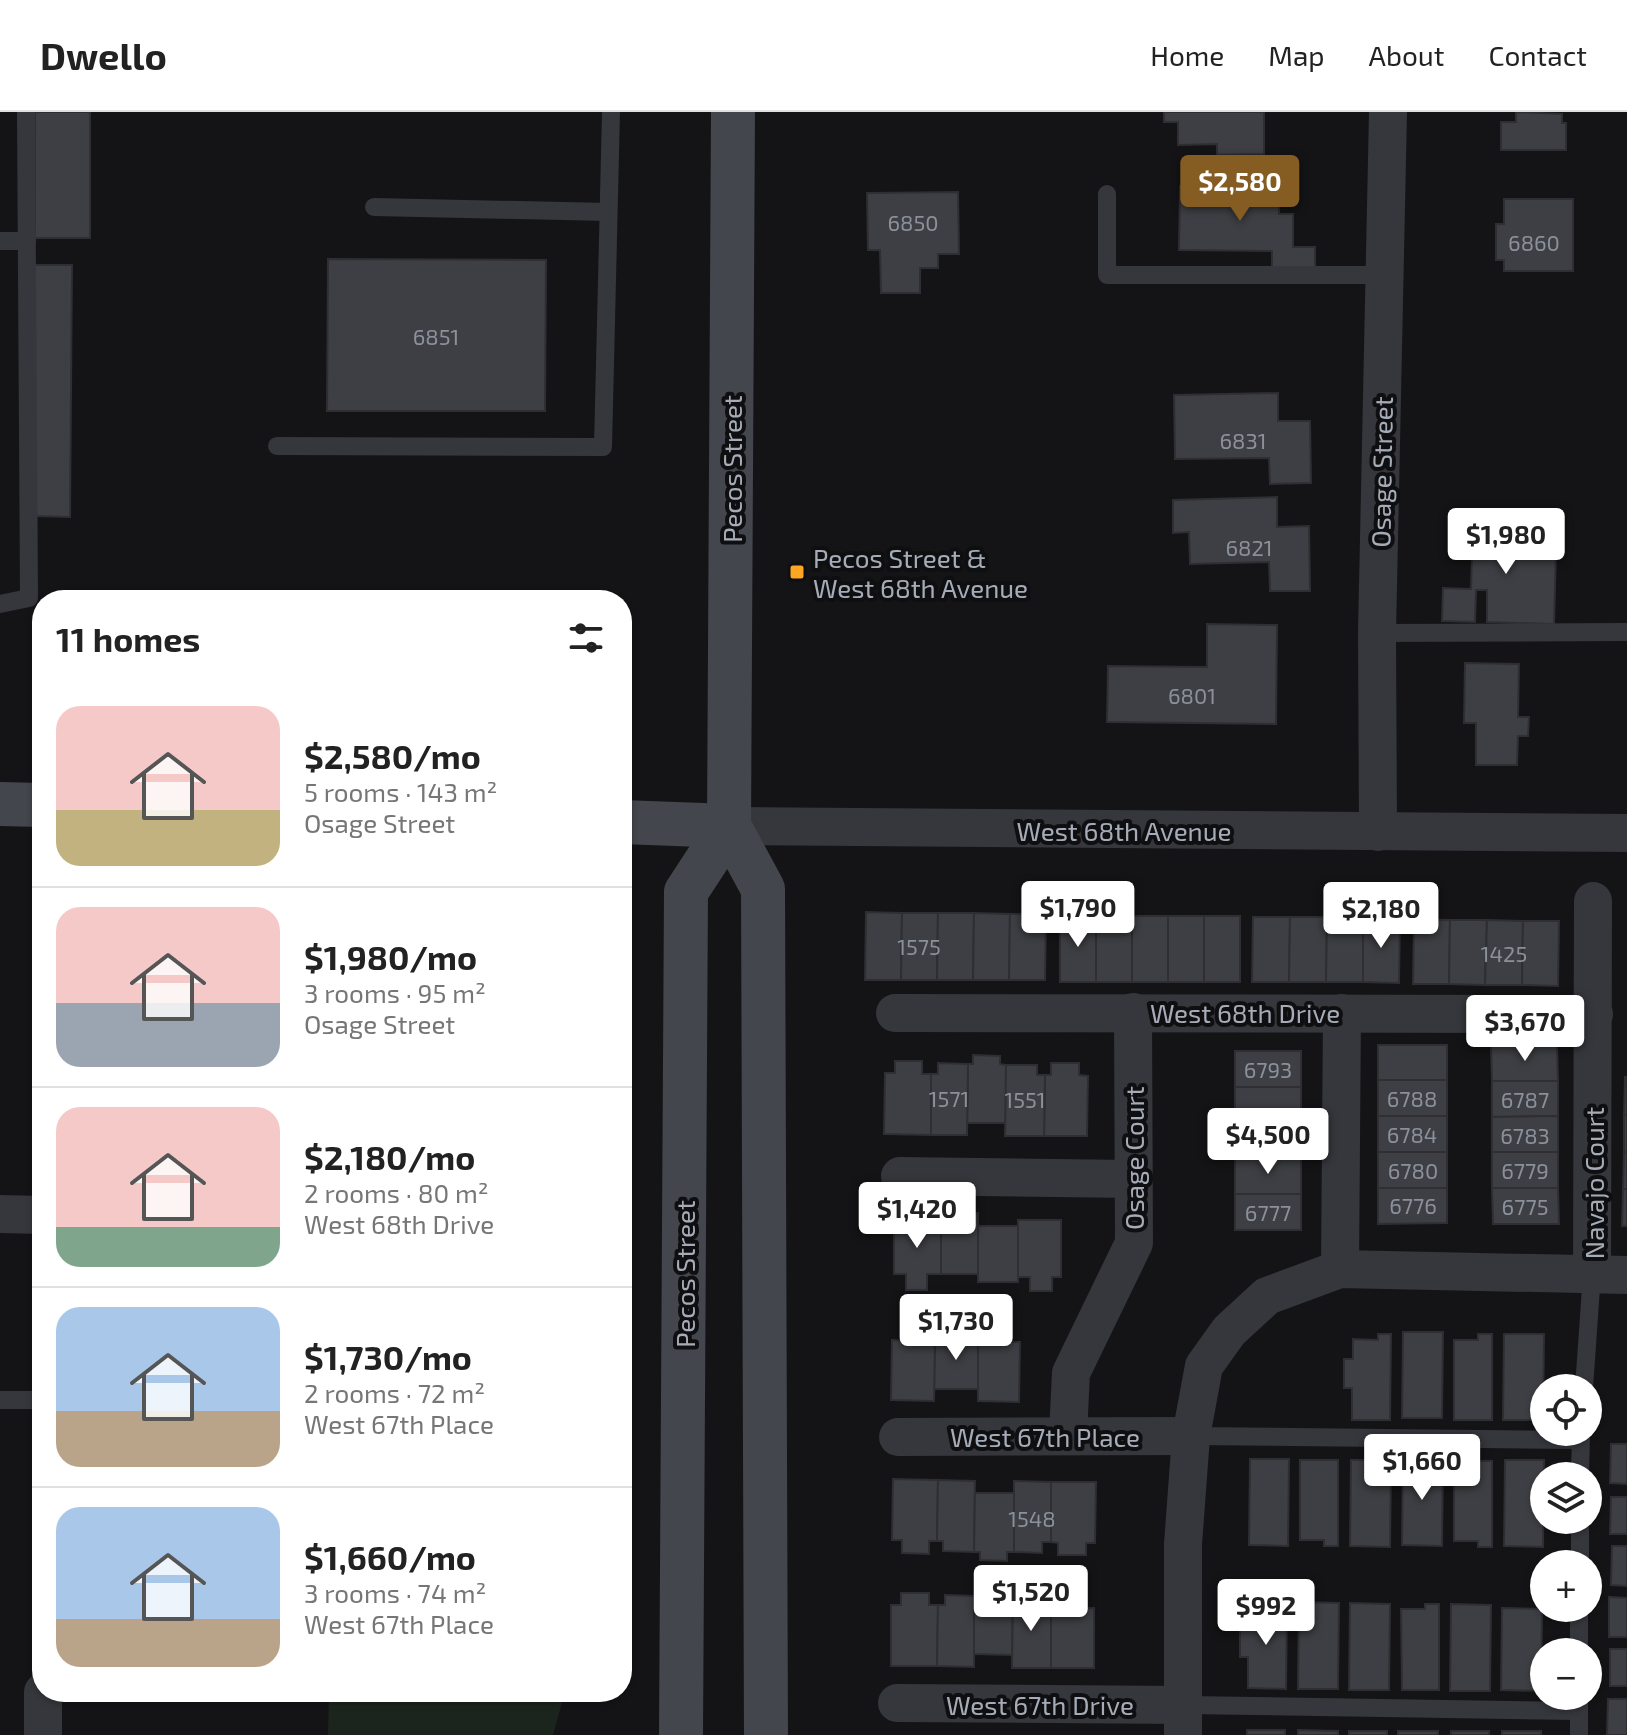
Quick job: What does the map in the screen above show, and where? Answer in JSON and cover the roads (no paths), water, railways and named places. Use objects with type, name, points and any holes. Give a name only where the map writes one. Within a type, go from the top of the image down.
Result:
[{"type":"main road","name":"Pecos Street","points":[[733,112],[729,826],[763,889],[766,1735]]},
{"type":"main road","points":[[0,804],[32,805]]},
{"type":"main road","name":"West 68th Avenue","points":[[632,822],[729,826]]},
{"type":"main road","name":"Pecos Street","points":[[681,1735],[686,892],[729,826]]},
{"type":"street","name":"Osage Street","points":[[1378,832],[1377,633],[1388,112]]},
{"type":"street","name":"West 68th Avenue","points":[[729,826],[1627,833]]},
{"type":"street","name":"Navajo Court","points":[[1593,901],[1594,1014],[1610,1274]]},
{"type":"street","name":"Osage Court","points":[[1068,1434],[1071,1373],[1134,1243],[1133,1012]]},
{"type":"street","name":"West 68th Drive","points":[[895,1013],[1594,1014]]},
{"type":"street","points":[[1340,1269],[1342,1013]]},
{"type":"street","points":[[900,1176],[1132,1179]]},
{"type":"street","points":[[0,1214],[32,1215]]},
{"type":"street","points":[[1183,1720],[1183,1544],[1191,1436],[1204,1366],[1229,1331],[1267,1296],[1340,1269],[1610,1274]]},
{"type":"street","name":"West 67th Place","points":[[898,1437],[1068,1434],[1191,1436]]},
{"type":"street","points":[[43,1702],[43,1735]]},
{"type":"street","name":"West 67th Drive","points":[[897,1703],[1183,1720]]},
{"type":"lane","points":[[0,604],[29,598],[26,112]]},
{"type":"lane","points":[[277,446],[603,447],[611,112]]},
{"type":"lane","points":[[1107,194],[1107,275],[1385,275]]},
{"type":"lane","points":[[374,207],[608,212]]},
{"type":"lane","points":[[0,241],[27,241]]},
{"type":"lane","points":[[1377,633],[1627,632]]},
{"type":"lane","points":[[1587,1374],[1610,1274]]},
{"type":"lane","points":[[0,1400],[32,1400]]},
{"type":"lane","points":[[1191,1436],[1530,1436]]},
{"type":"lane","points":[[1183,1720],[1530,1706]]},
{"type":"lane","points":[[1579,1710],[1579,1735]]},
{"type":"place","name":"Pecos Street & West 68th Avenue","points":[[797,572]]}]
